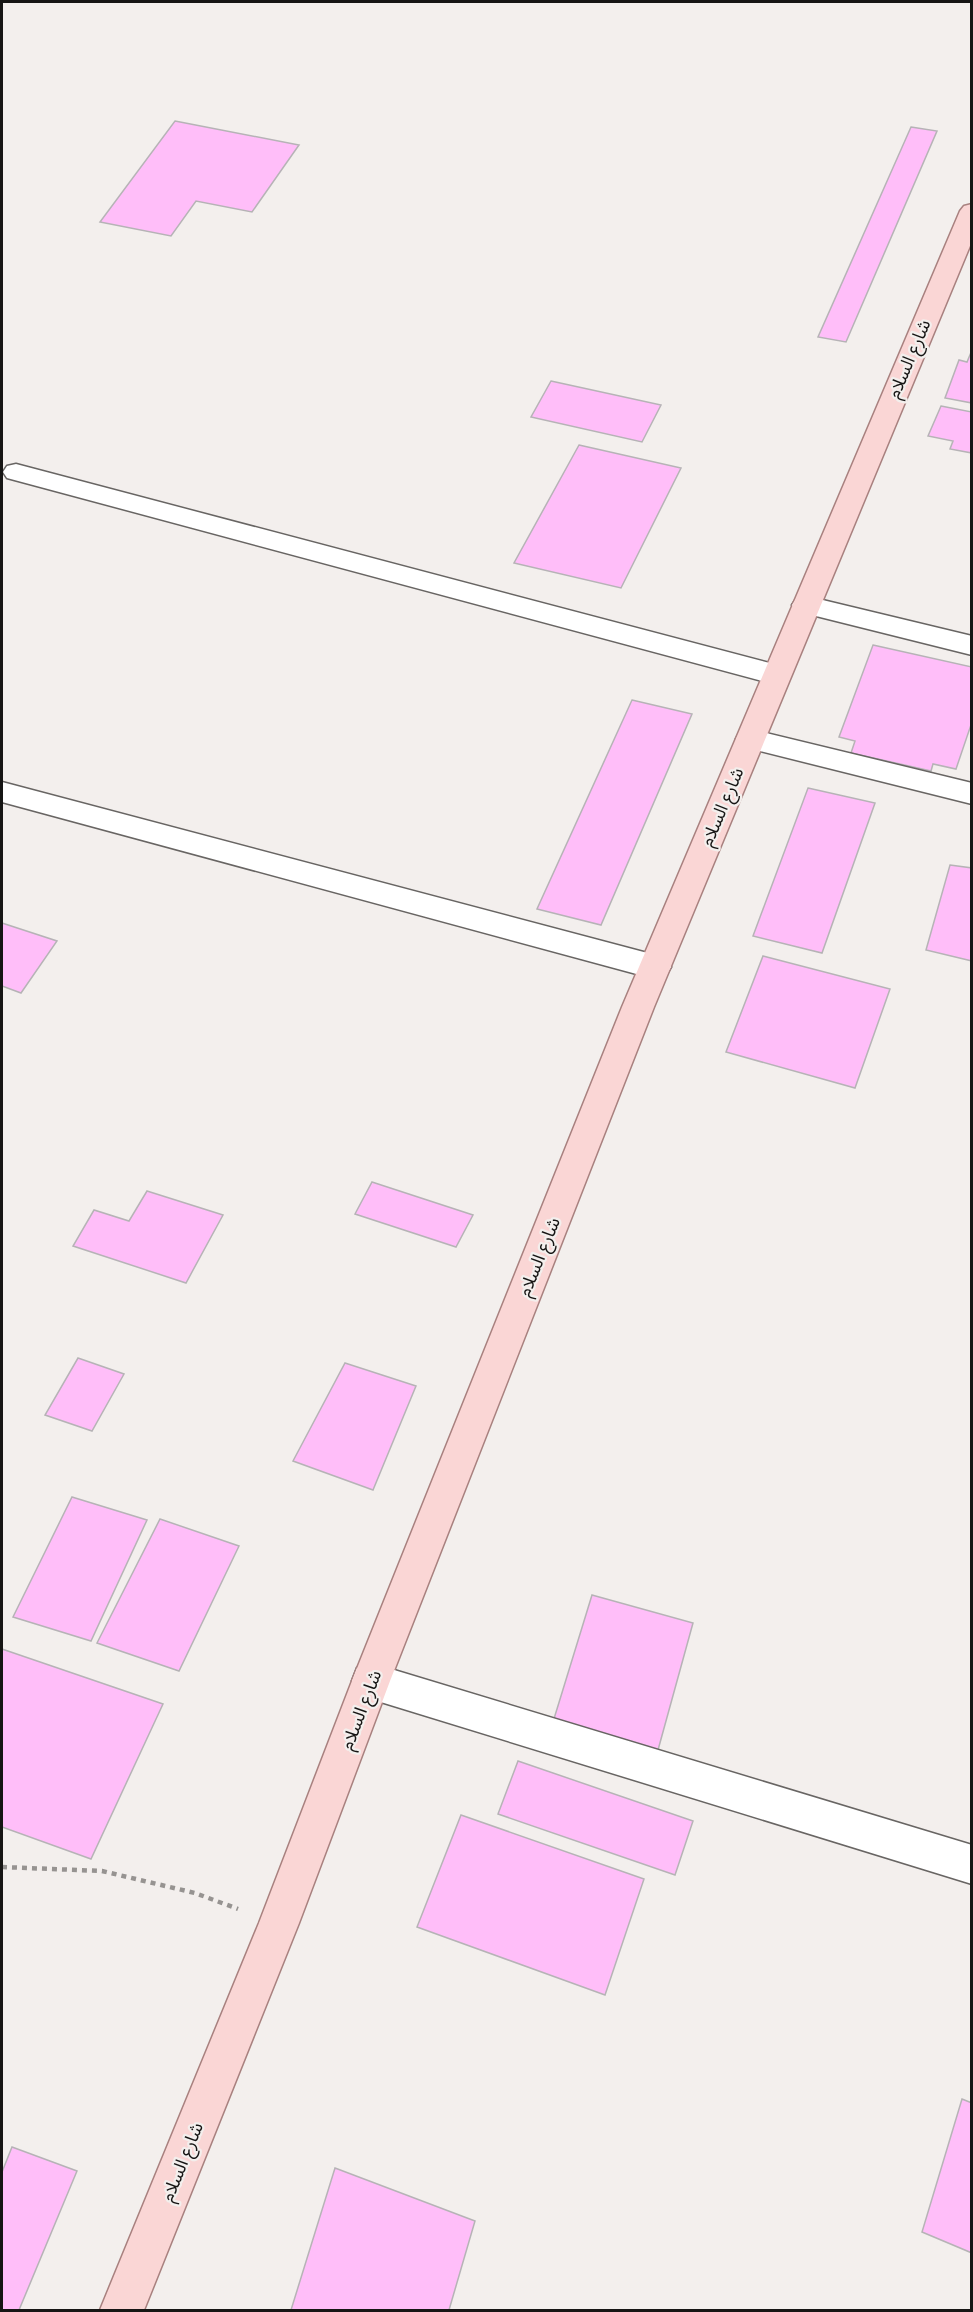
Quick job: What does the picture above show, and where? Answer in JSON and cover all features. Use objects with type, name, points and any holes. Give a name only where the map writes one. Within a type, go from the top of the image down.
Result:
[{"type":"main road","name":"شارع السلام","points":[[122,2310],[279,1923],[371,1681],[655,967],[972,211]]},
{"type":"street","points":[[16,472],[777,675]]},
{"type":"street","points":[[806,605],[972,646]]},
{"type":"street","points":[[750,740],[972,794]]},
{"type":"street","points":[[2,792],[655,967]]},
{"type":"street","points":[[371,1681],[972,1865]]},
{"type":"path","points":[[2,1867],[102,1871],[149,1880],[195,1893],[279,1923]]},
{"type":"building","points":[[175,121],[299,145],[252,212],[196,201],[171,236],[100,222]]},
{"type":"building","points":[[911,127],[937,131],[846,342],[818,337]]},
{"type":"building","points":[[972,350],[972,403],[945,398],[959,360],[967,362]]},
{"type":"building","points":[[551,381],[661,405],[642,442],[531,417]]},
{"type":"building","points":[[941,406],[972,412],[972,453],[950,449],[953,441],[928,436]]},
{"type":"building","points":[[579,445],[681,468],[621,588],[514,563]]},
{"type":"building","points":[[873,645],[972,667],[972,722],[956,769],[933,764],[931,771],[851,753],[855,741],[839,737]]},
{"type":"building","points":[[632,700],[692,714],[601,925],[537,909]]},
{"type":"building","points":[[808,788],[875,803],[822,953],[753,936]]},
{"type":"building","points":[[950,865],[972,868],[972,961],[926,950]]},
{"type":"building","points":[[2,923],[57,941],[21,993],[2,986]]},
{"type":"building","points":[[763,956],[890,989],[855,1088],[726,1052]]},
{"type":"building","points":[[372,1182],[473,1215],[456,1247],[355,1214]]},
{"type":"building","points":[[147,1191],[223,1215],[186,1283],[73,1246],[94,1210],[129,1221]]},
{"type":"building","points":[[78,1358],[124,1374],[92,1431],[45,1415]]},
{"type":"building","points":[[345,1363],[416,1386],[373,1490],[293,1461]]},
{"type":"building","points":[[72,1497],[147,1520],[91,1641],[13,1617]]},
{"type":"building","points":[[160,1519],[239,1546],[179,1671],[97,1643]]},
{"type":"building","points":[[592,1595],[693,1623],[658,1750],[553,1722]]},
{"type":"building","points":[[2,1649],[163,1704],[91,1859],[2,1827]]},
{"type":"building","points":[[518,1761],[693,1821],[675,1875],[498,1814]]},
{"type":"building","points":[[461,1815],[644,1879],[605,1995],[417,1927]]},
{"type":"building","points":[[962,2099],[972,2103],[972,2253],[922,2232]]},
{"type":"building","points":[[12,2147],[77,2171],[19,2310],[2,2310],[2,2172]]},
{"type":"building","points":[[335,2168],[475,2221],[449,2310],[291,2310]]}]
